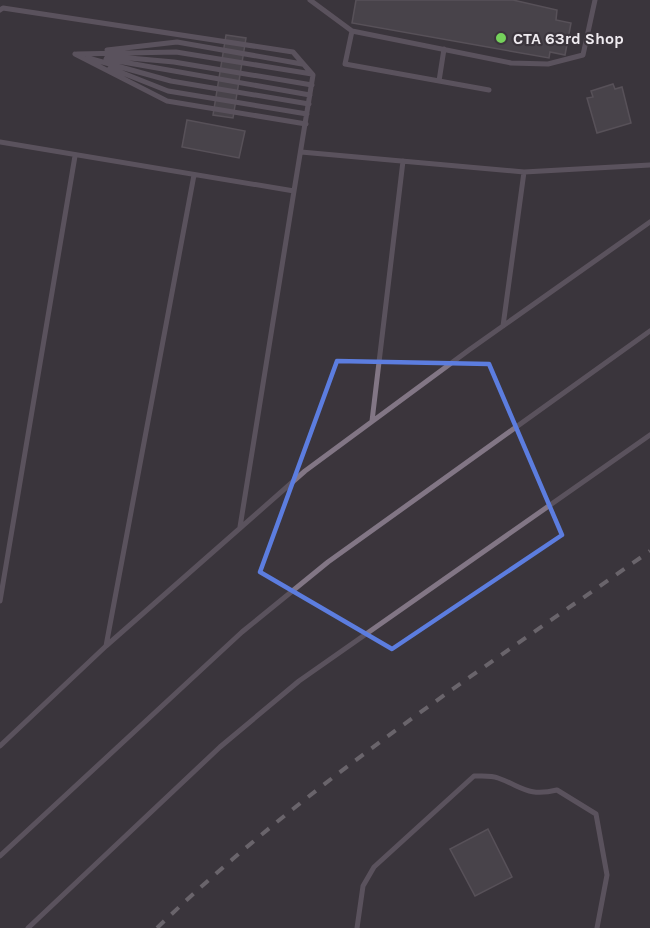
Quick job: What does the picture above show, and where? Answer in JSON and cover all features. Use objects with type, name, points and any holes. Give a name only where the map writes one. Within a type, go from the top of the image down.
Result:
[{"type":"lane","points":[[310,0],[352,31],[511,63],[548,64],[583,54],[595,0]]},
{"type":"lane","points":[[0,10],[3,8],[293,52],[313,75],[240,528]]},
{"type":"lane","points":[[352,31],[345,64],[489,90]]},
{"type":"lane","points":[[75,54],[177,42],[303,64]]},
{"type":"lane","points":[[439,81],[444,49]]},
{"type":"lane","points":[[75,54],[176,52],[313,75]]},
{"type":"lane","points":[[75,54],[174,62],[312,85]]},
{"type":"lane","points":[[75,54],[310,95]]},
{"type":"lane","points":[[75,54],[171,81],[309,104]]},
{"type":"lane","points":[[75,54],[168,92],[307,114]]},
{"type":"lane","points":[[75,54],[167,101],[306,124]]},
{"type":"lane","points":[[0,141],[75,156],[294,191]]},
{"type":"lane","points":[[301,152],[524,172],[650,165]]},
{"type":"lane","points":[[0,602],[75,156]]},
{"type":"lane","points":[[372,421],[403,161]]},
{"type":"lane","points":[[503,326],[524,172]]},
{"type":"lane","points":[[106,646],[194,175]]},
{"type":"lane","points":[[0,746],[106,646],[305,471],[650,222]]},
{"type":"lane","points":[[0,856],[242,632],[328,562],[650,331]]},
{"type":"lane","points":[[28,928],[220,747],[299,681],[650,435]]},
{"type":"lane","points":[[357,928],[363,886],[374,867],[474,776],[496,777],[520,790],[540,794],[557,790],[596,814],[606,876],[597,928]]},
{"type":"highlighted area","points":[[337,361],[489,364],[562,535],[392,649],[260,572]]},
{"type":"building","name":"CTA 63rd Shop","points":[[356,0],[513,0],[557,10],[556,20],[571,23],[565,55],[550,52],[549,58],[352,23]]},
{"type":"building","points":[[226,35],[246,38],[233,118],[213,115]]},
{"type":"building","points":[[613,84],[615,89],[622,87],[631,123],[597,133],[587,98],[593,97],[591,91]]},
{"type":"building","points":[[187,120],[245,131],[239,158],[182,147]]},
{"type":"building","points":[[488,829],[512,877],[475,896],[450,849]]},
{"type":"railway","points":[[157,928],[214,875],[334,777],[396,730],[650,551]]},
{"type":"place","name":"CTA 63rd Shop","points":[[501,38]]}]
